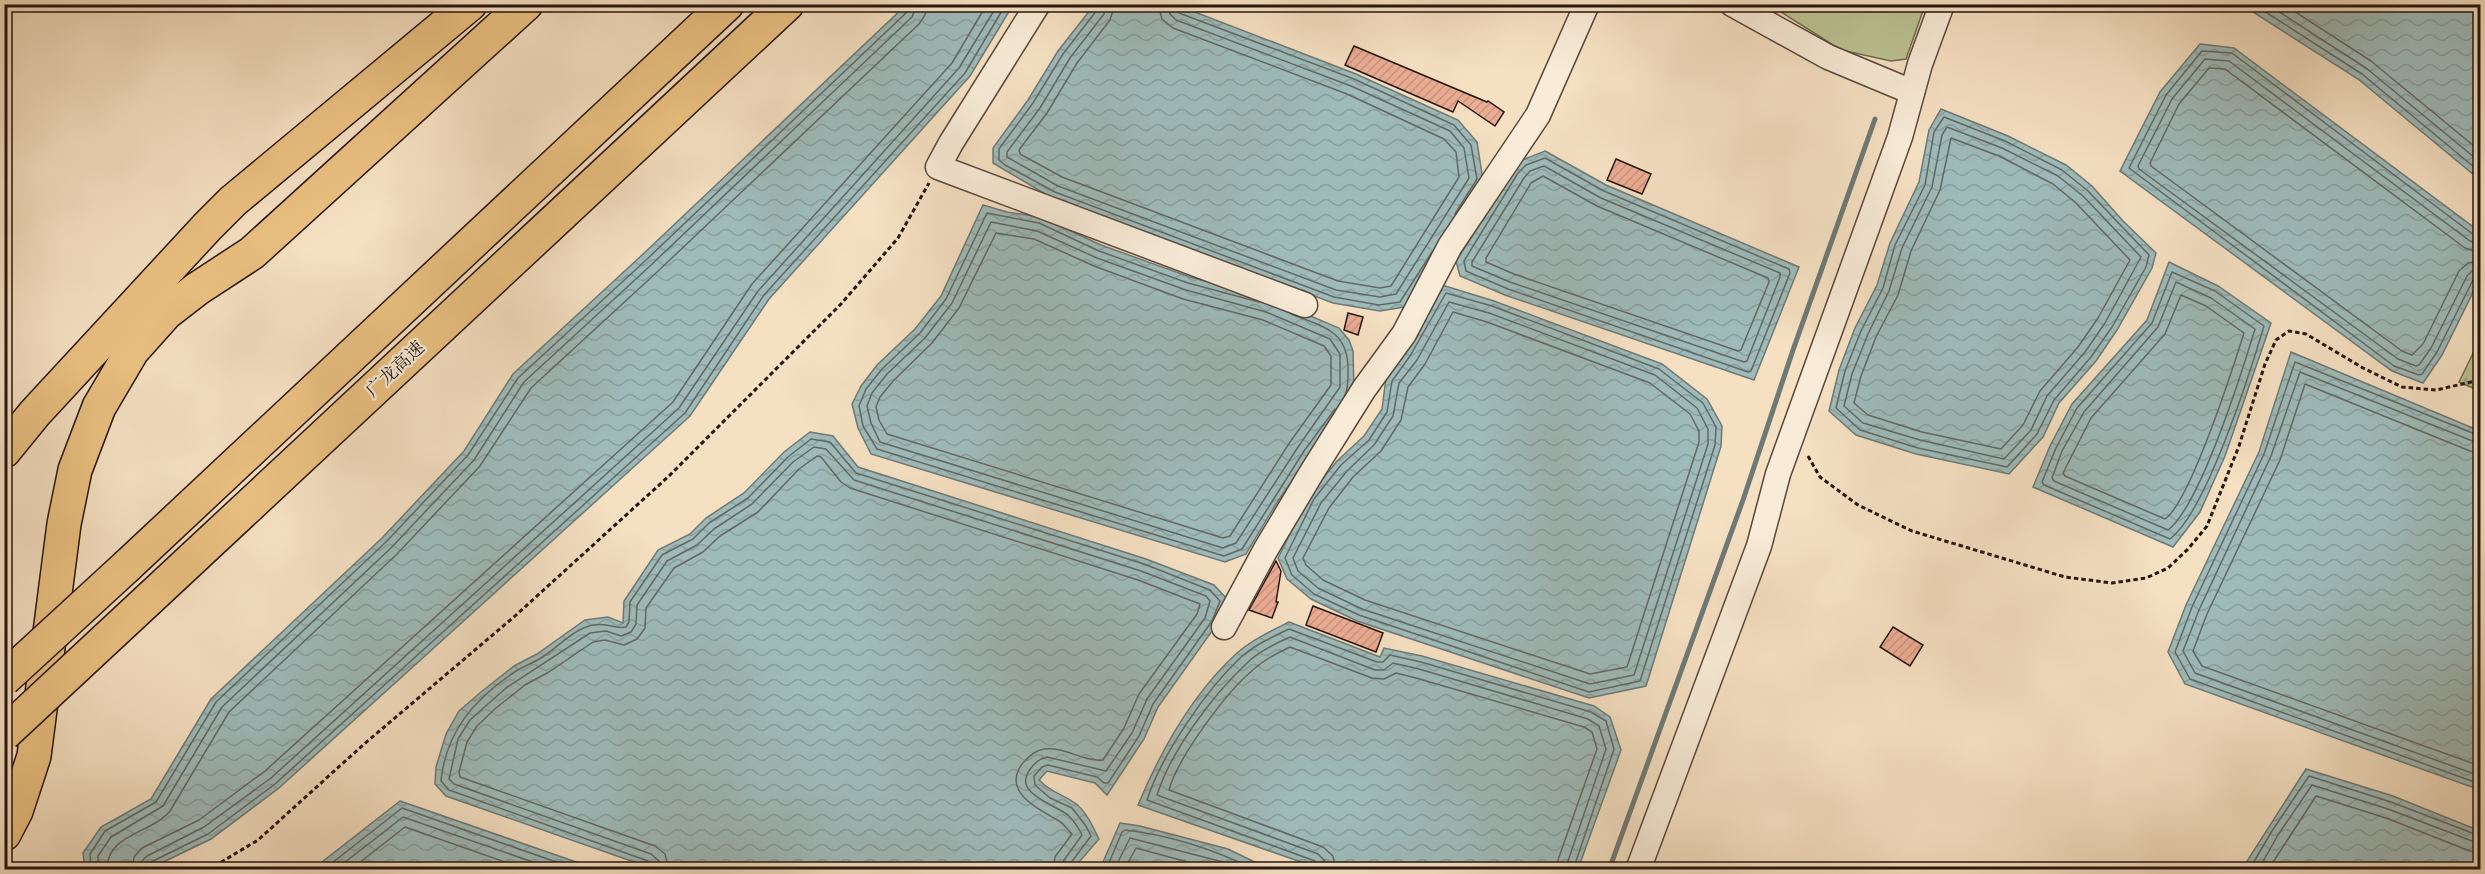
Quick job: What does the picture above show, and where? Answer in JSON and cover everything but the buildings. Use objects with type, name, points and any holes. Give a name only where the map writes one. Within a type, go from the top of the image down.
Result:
[{"type":"highway","points":[[4,450],[35,413],[208,225],[233,201],[470,4]]},
{"type":"highway","points":[[4,834],[15,811],[34,756],[64,524],[75,470],[99,407],[132,351],[166,313],[196,289],[252,253],[526,4]]},
{"type":"highway","points":[[4,679],[727,4]]},
{"type":"highway","name":"广龙高速","points":[[4,734],[787,4]]},
{"type":"lane","points":[[1038,4],[938,167],[1305,305]]},
{"type":"lane","points":[[1224,627],[1266,549],[1312,472],[1364,389],[1404,334],[1450,246],[1538,115],[1587,4]]},
{"type":"lane","points":[[1732,4],[1828,57],[1912,92]]},
{"type":"lane","points":[[1638,870],[1685,739],[1759,546],[1778,474],[1900,136],[1912,92],[1942,4]]},
{"type":"path","points":[[208,870],[258,840],[363,745],[515,616],[669,476],[841,304],[898,238],[938,167]]},
{"type":"path","points":[[1798,422],[1806,452],[1820,477],[1858,505],[1912,531],[2065,577],[2112,583],[2146,578],[2168,568],[2207,526],[2232,467],[2265,364],[2276,340],[2289,331],[2306,334],[2363,368],[2402,387],[2436,390],[2481,380]]},
{"type":"green space","points":[[1770,5],[1925,5],[1906,59],[1891,61],[1841,50]]},
{"type":"green space","points":[[2480,339],[2480,391],[2459,382]]},
{"type":"water","points":[[1174,4],[1356,74],[1458,120],[1477,142],[1483,180],[1404,307],[1380,311],[1333,303],[1052,198],[993,163],[993,148],[1028,100],[1058,51],[1094,5]]},
{"type":"water","points":[[906,5],[1013,5],[970,76],[769,299],[690,416],[279,788],[211,839],[149,869],[85,869],[83,853],[101,827],[151,799],[211,699],[382,538],[464,451],[513,374]]},
{"type":"water","points":[[2242,5],[2480,5],[2480,180],[2358,79]]},
{"type":"water","points":[[2200,44],[2234,48],[2480,232],[2480,278],[2442,355],[2423,383],[2392,371],[2120,171],[2160,92]]},
{"type":"water","points":[[1941,109],[2008,136],[2066,165],[2092,186],[2156,253],[2152,268],[2117,330],[2096,361],[2059,403],[2043,437],[2009,474],[1916,454],[1856,435],[1829,411],[1839,370],[1855,328],[1877,285],[1890,243],[1919,182],[1929,130]]},
{"type":"water","points":[[1545,151],[1606,185],[1799,267],[1754,380],[1505,295],[1460,276],[1456,261],[1522,160]]},
{"type":"water","points":[[983,205],[1007,212],[1040,217],[1101,245],[1190,277],[1270,299],[1339,328],[1349,340],[1353,351],[1354,390],[1276,504],[1246,554],[1225,562],[871,454],[858,428],[852,404],[861,386],[877,365],[915,329],[941,296]]},
{"type":"water","points":[[2169,262],[2218,286],[2271,323],[2225,456],[2200,512],[2173,547],[2033,487],[2050,446],[2072,404],[2147,320]]},
{"type":"water","points":[[1442,285],[1494,301],[1662,364],[1707,399],[1722,426],[1721,446],[1646,686],[1589,698],[1357,621],[1311,599],[1287,579],[1278,558],[1309,496],[1337,461],[1364,436],[1382,409],[1386,378],[1405,353]]},
{"type":"water","points":[[2291,352],[2480,431],[2480,790],[2185,684],[2168,652],[2186,605],[2259,452]]},
{"type":"water","points":[[810,432],[833,436],[858,467],[1146,559],[1214,585],[1227,599],[1217,624],[1158,707],[1144,739],[1107,795],[1095,783],[1047,771],[1039,780],[1079,806],[1099,839],[1073,869],[654,869],[446,796],[435,784],[436,767],[446,734],[459,711],[514,666],[537,654],[585,620],[608,617],[623,623],[624,601],[658,550],[690,534],[706,518],[744,493],[784,452]]},
{"type":"water","points":[[1289,622],[1380,657],[1384,648],[1422,656],[1594,706],[1610,717],[1621,750],[1578,869],[1321,869],[1138,805],[1168,743],[1206,686],[1243,648]]},
{"type":"water","points":[[2306,769],[2393,796],[2480,831],[2480,869],[2242,869]]},
{"type":"water","points":[[400,801],[579,863],[597,869],[313,869]]},
{"type":"water","points":[[1120,823],[1228,849],[1269,869],[1100,869]]},
{"type":"waterway","points":[[1609,870],[1743,500],[1793,350],[1875,119]]}]
